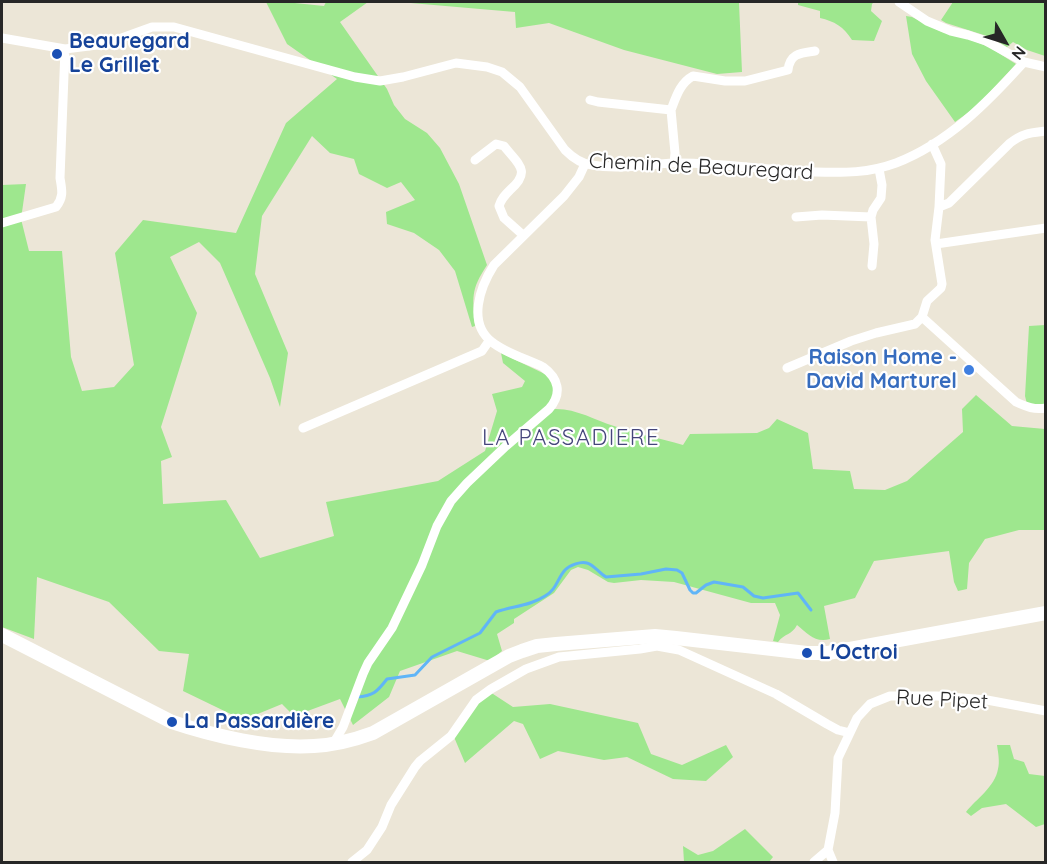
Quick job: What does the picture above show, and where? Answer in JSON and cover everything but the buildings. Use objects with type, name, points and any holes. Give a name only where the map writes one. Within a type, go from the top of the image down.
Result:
[{"type":"main road","points":[[2,635],[172,722],[227,737],[278,745],[313,747],[357,739],[374,733],[489,668],[537,646],[656,641],[665,636],[797,652],[828,653],[1046,613]]},
{"type":"street","points":[[899,2],[927,21],[986,41],[1024,62],[1046,67]]},
{"type":"street","name":"Chemin de Beauregard","points":[[2,38],[65,49],[105,44],[152,27],[174,27],[311,66],[380,81],[456,63],[487,67],[502,72],[519,87],[565,150],[585,164],[638,166],[674,163],[703,164],[794,172],[836,173],[879,169],[912,156],[952,131],[986,104],[1024,62]]},
{"type":"street","points":[[2,223],[56,207],[62,199],[60,178],[65,49]]},
{"type":"street","points":[[674,163],[670,110],[680,88],[690,77],[745,81],[788,70],[789,64],[799,53],[815,51]]},
{"type":"street","points":[[590,100],[670,110]]},
{"type":"street","points":[[939,207],[949,203],[1020,135],[1046,131]]},
{"type":"street","points":[[475,160],[496,144],[500,144],[521,167],[522,177],[504,196],[499,206],[504,218],[523,235]]},
{"type":"street","points":[[787,368],[851,341],[915,324],[922,317],[927,301],[941,288],[936,225],[941,164],[932,144]]},
{"type":"street","points":[[333,744],[343,727],[368,663],[392,628],[422,565],[437,526],[451,501],[482,468],[554,404],[557,398],[556,381],[548,371],[489,340],[478,317],[478,297],[494,265],[564,195],[579,177],[585,164]]},
{"type":"street","points":[[872,266],[875,252],[871,217],[880,198],[882,185],[879,169]]},
{"type":"street","points":[[796,217],[822,215],[871,217]]},
{"type":"street","points":[[936,244],[1046,228]]},
{"type":"street","points":[[922,317],[1016,402],[1027,408],[1037,410],[1046,408]]},
{"type":"street","points":[[303,429],[482,351],[489,340]]},
{"type":"street","points":[[352,862],[367,849],[382,827],[391,805],[420,761],[451,736],[476,700],[526,669],[559,657],[640,649],[656,641],[776,694],[838,730],[850,733]]},
{"type":"street","name":"Rue Pipet","points":[[828,850],[835,813],[838,758],[857,718],[865,709],[880,699],[890,696],[937,696],[987,700],[1046,711]]},
{"type":"street","points":[[814,862],[828,850],[833,862]]},
{"type":"green space","points":[[266,2],[324,6],[326,2],[368,2],[340,22],[405,119],[427,133],[440,148],[459,184],[487,265],[475,288],[475,326],[472,327],[455,271],[439,250],[414,233],[387,224],[386,212],[415,200],[401,182],[387,188],[359,174],[354,159],[330,153],[312,136],[262,216],[255,274],[288,353],[280,407],[270,378],[220,263],[199,242],[170,257],[197,313],[161,427],[172,457],[161,461],[163,504],[226,500],[260,558],[334,536],[326,502],[438,481],[485,451],[497,411],[492,394],[522,387],[525,381],[503,363],[501,353],[547,375],[554,382],[554,409],[577,412],[622,429],[683,445],[690,434],[757,433],[769,428],[777,419],[808,433],[813,469],[850,471],[854,489],[885,490],[907,481],[963,432],[962,409],[976,395],[1012,426],[1045,429],[1045,530],[1019,530],[985,539],[969,563],[967,589],[958,591],[954,582],[949,551],[874,561],[855,598],[824,606],[830,639],[825,640],[812,637],[797,625],[793,631],[778,642],[773,641],[780,615],[775,603],[751,603],[674,582],[641,580],[608,582],[578,567],[571,570],[554,593],[514,619],[514,623],[497,634],[502,651],[490,661],[457,651],[400,671],[389,697],[353,725],[340,699],[294,716],[282,704],[243,720],[183,691],[189,654],[159,651],[109,602],[37,577],[34,639],[2,627],[2,185],[26,184],[21,219],[29,251],[62,251],[71,357],[82,391],[114,387],[134,365],[115,253],[143,220],[236,233],[286,123],[337,79],[287,44]]},
{"type":"green space","points":[[399,2],[742,2],[739,3],[742,72],[717,74],[624,50],[549,23],[516,28],[515,12]]},
{"type":"green space","points":[[798,2],[874,2],[871,11],[882,21],[874,41],[852,40],[838,25],[820,18],[820,11],[798,5]]},
{"type":"green space","points":[[953,2],[1045,2],[1045,56],[1013,42],[1007,47],[990,37],[946,23],[941,20]]},
{"type":"green space","points":[[906,16],[942,32],[989,47],[1016,64],[976,107],[955,122],[926,81],[912,54]]},
{"type":"green space","points":[[1045,325],[1045,404],[1040,406],[1027,404],[1025,396],[1029,326]]},
{"type":"green space","points":[[490,692],[513,707],[550,704],[638,723],[651,754],[682,765],[726,745],[733,757],[706,781],[673,779],[627,757],[604,760],[558,751],[540,759],[523,724],[514,721],[465,763],[454,737],[477,704]]},
{"type":"green space","points":[[997,745],[1010,745],[1014,759],[1024,762],[1029,774],[1045,776],[1045,824],[1036,827],[1006,804],[982,808],[971,816],[966,812],[989,787],[996,775],[999,763]]},
{"type":"green space","points":[[745,829],[773,857],[769,862],[684,862],[683,846],[698,855],[713,851]]},
{"type":"waterway","points":[[357,697],[367,696],[374,692],[387,679],[415,675],[432,657],[480,633],[496,612],[527,604],[545,596],[552,590],[565,570],[579,563],[590,564],[606,577],[666,569],[677,570],[682,573],[693,593],[714,582],[743,587],[754,596],[763,598],[798,593],[811,610]]},
{"type":"place","name":"Beauregard Le Grillet","points":[[57,54]]},
{"type":"place","name":"Raison Home - David Marturel","points":[[969,370]]},
{"type":"place","name":"L'Octroi","points":[[807,653]]},
{"type":"place","name":"La Passardière","points":[[172,722]]},
{"type":"district","name":"LA PASSADIERE","points":[[571,438]]}]
